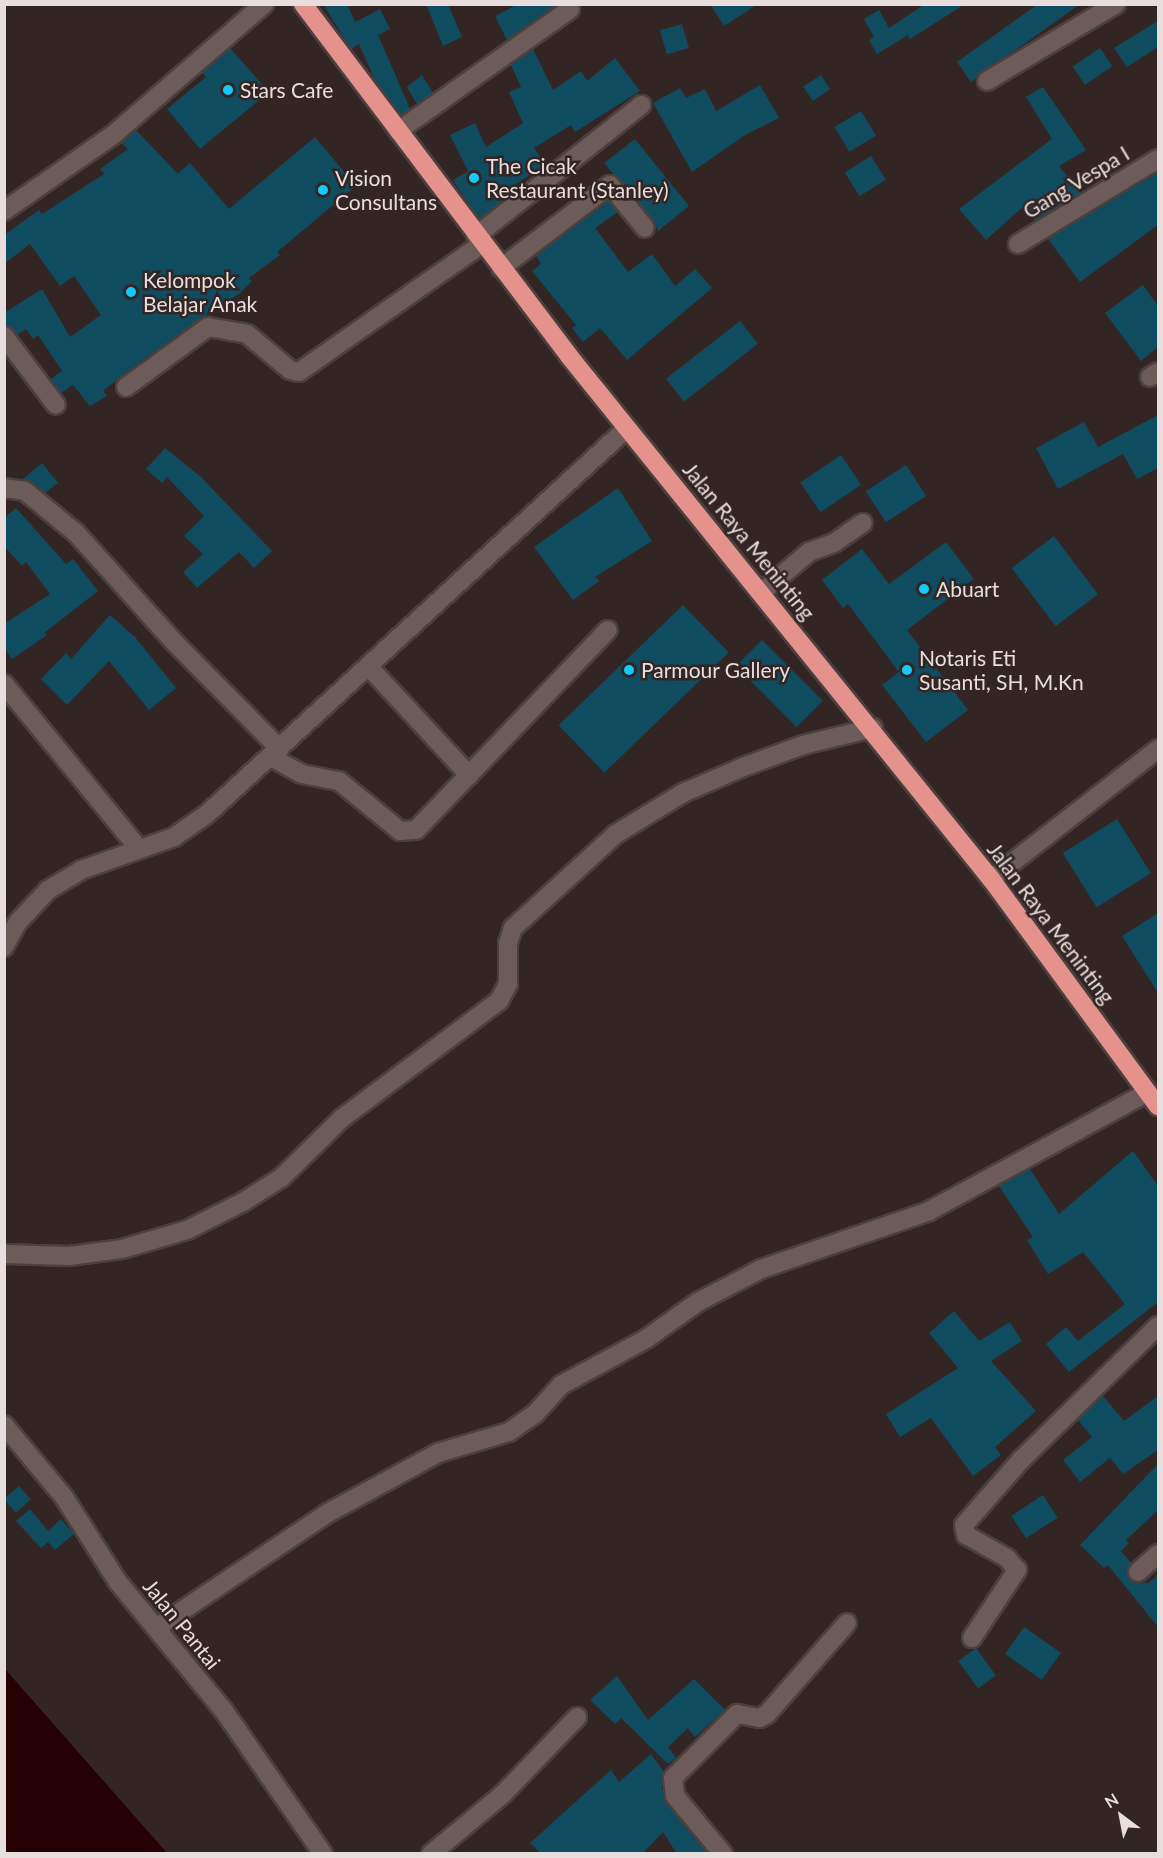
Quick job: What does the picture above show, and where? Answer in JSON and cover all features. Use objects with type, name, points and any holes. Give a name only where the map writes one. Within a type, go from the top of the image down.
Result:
[{"type":"highway","name":"Jalan Raya Meninting","points":[[303,4],[501,268],[627,428],[873,728],[991,879],[1153,1099]]},
{"type":"street","points":[[4,211],[113,135],[264,4]]},
{"type":"street","points":[[987,81],[1116,4]]},
{"type":"street","points":[[398,131],[570,9]]},
{"type":"street","points":[[126,387],[208,327],[247,334],[290,370],[299,372],[479,240],[641,105]]},
{"type":"street","name":"Gang Vespa I","points":[[1018,244],[1158,159]]},
{"type":"street","points":[[501,268],[610,185],[645,228]]},
{"type":"street","points":[[4,336],[56,405]]},
{"type":"street","points":[[4,947],[18,922],[48,890],[81,870],[174,837],[207,814],[627,428]]},
{"type":"street","points":[[4,488],[25,491],[75,533],[275,753],[302,774],[339,781],[400,831],[416,830],[608,630]]},
{"type":"street","points":[[762,592],[809,552],[834,543],[863,523]]},
{"type":"street","points":[[368,666],[469,775]]},
{"type":"street","points":[[4,684],[138,849]]},
{"type":"street","points":[[4,1254],[69,1256],[122,1249],[187,1230],[243,1202],[281,1178],[341,1119],[499,1001],[508,984],[508,943],[513,928],[616,834],[683,793],[743,767],[803,745],[873,728]]},
{"type":"street","points":[[991,879],[1158,749]]},
{"type":"street","points":[[156,1628],[326,1514],[438,1453],[509,1432],[535,1414],[561,1384],[646,1339],[698,1302],[761,1269],[929,1211],[1153,1099]]},
{"type":"street","points":[[972,1638],[1017,1570],[1007,1558],[966,1535],[963,1525],[1021,1460],[1158,1326]]},
{"type":"street","name":"Jalan Pantai","points":[[4,1425],[64,1497],[118,1582],[224,1711],[323,1854]]},
{"type":"street","points":[[1138,1572],[1158,1554]]},
{"type":"street","points":[[723,1854],[675,1796],[673,1778],[737,1714],[760,1718],[767,1714],[847,1623]]},
{"type":"street","points":[[431,1854],[503,1794],[577,1717]]},
{"type":"shaded area","points":[[5,1669],[167,1853],[5,1853]]},
{"type":"building","points":[[323,4],[347,4],[355,22],[380,9],[390,29],[378,35],[410,109],[401,115],[375,80],[359,44],[351,49]]},
{"type":"building","points":[[426,4],[448,4],[462,37],[443,46]]},
{"type":"building","points":[[518,4],[557,4],[507,40],[495,16]]},
{"type":"building","points":[[710,4],[758,4],[724,26]]},
{"type":"building","points":[[925,4],[965,4],[910,39],[908,35],[877,54],[869,40],[874,37],[864,19],[879,10],[889,28]]},
{"type":"building","points":[[1038,4],[1080,4],[971,82],[957,62]]},
{"type":"building","points":[[1158,21],[1158,47],[1127,67],[1114,48]]},
{"type":"building","points":[[682,24],[689,48],[667,54],[660,30]]},
{"type":"building","points":[[230,48],[269,92],[200,149],[167,109],[206,77],[202,73]]},
{"type":"building","points":[[1100,48],[1112,66],[1085,85],[1073,66]]},
{"type":"building","points":[[533,49],[553,90],[581,71],[587,81],[615,58],[640,91],[575,132],[571,125],[534,148],[546,165],[505,191],[508,196],[479,219],[453,180],[468,171],[450,135],[475,123],[486,147],[523,123],[509,92],[521,87],[511,65]]},
{"type":"building","points":[[422,75],[433,93],[417,104],[407,87]]},
{"type":"building","points":[[821,75],[830,89],[813,101],[803,86]]},
{"type":"building","points":[[760,85],[779,118],[745,135],[692,172],[653,103],[680,88],[686,98],[705,89],[716,111]]},
{"type":"building","points":[[1043,87],[1086,150],[1059,166],[1080,193],[1035,220],[1024,206],[986,240],[959,209],[1052,139],[1026,97]]},
{"type":"building","points":[[861,111],[876,136],[849,152],[834,127]]},
{"type":"building","points":[[136,130],[178,174],[190,163],[229,209],[315,137],[356,186],[277,252],[280,255],[249,278],[252,281],[240,293],[141,361],[103,391],[107,396],[90,406],[73,385],[61,393],[51,379],[62,371],[38,335],[33,339],[26,329],[17,335],[4,325],[4,313],[42,289],[70,337],[101,315],[74,276],[60,286],[30,244],[4,264],[4,235],[39,210],[42,214],[104,174],[100,169],[128,149],[121,143]]},
{"type":"building","points":[[635,139],[689,206],[658,231],[654,221],[604,163]]},
{"type":"building","points":[[871,156],[886,180],[860,196],[845,172]]},
{"type":"building","points":[[1158,172],[1158,225],[1080,282],[1048,239]]},
{"type":"building","points":[[608,201],[618,212],[595,228],[628,272],[652,254],[675,286],[695,269],[712,288],[627,360],[600,328],[583,342],[572,328],[576,325],[532,271],[541,264],[536,255]]},
{"type":"building","points":[[1143,285],[1158,306],[1158,347],[1141,361],[1105,313]]},
{"type":"building","points":[[740,321],[758,344],[684,402],[666,379]]},
{"type":"building","points":[[1158,415],[1158,468],[1137,479],[1123,454],[1058,489],[1036,448],[1084,422],[1098,447]]},
{"type":"building","points":[[165,448],[201,477],[272,551],[254,568],[239,552],[197,588],[183,572],[203,554],[184,536],[204,516],[167,477],[162,483],[146,469]]},
{"type":"building","points":[[841,455],[861,485],[821,512],[800,482]]},
{"type":"building","points":[[42,463],[58,483],[45,493],[23,479]]},
{"type":"building","points":[[906,465],[926,496],[886,522],[866,491]]},
{"type":"building","points":[[618,488],[652,541],[595,577],[599,581],[573,600],[534,547]]},
{"type":"building","points":[[16,508],[66,564],[73,559],[98,591],[44,633],[47,635],[12,659],[4,647],[4,624],[50,594],[26,562],[22,566],[4,546],[4,518]]},
{"type":"building","points":[[1054,536],[1098,594],[1056,626],[1012,568]]},
{"type":"building","points":[[946,542],[974,579],[907,630],[968,710],[926,742],[882,685],[899,672],[848,604],[843,608],[822,580],[862,549],[889,584]]},
{"type":"building","points":[[683,605],[729,652],[604,773],[559,725]]},
{"type":"building","points":[[110,615],[135,637],[176,688],[149,710],[109,661],[67,705],[41,679],[66,653],[71,659]]},
{"type":"building","points":[[762,640],[823,701],[797,727],[736,666]]},
{"type":"building","points":[[1117,819],[1151,873],[1097,907],[1063,853]]},
{"type":"building","points":[[1158,913],[1158,993],[1122,936]]},
{"type":"building","points":[[1133,1151],[1158,1186],[1158,1302],[1069,1372],[1046,1344],[1066,1327],[1078,1341],[1125,1304],[1083,1252],[1048,1274],[1027,1240],[1033,1237],[999,1186],[1030,1169],[1059,1214]]},
{"type":"building","points":[[954,1311],[979,1341],[1010,1322],[1022,1341],[991,1361],[1036,1411],[995,1447],[1001,1455],[973,1476],[931,1418],[900,1437],[886,1414],[958,1368],[929,1333]]},
{"type":"building","points":[[1103,1396],[1124,1421],[1158,1396],[1158,1450],[1123,1474],[1110,1458],[1080,1482],[1063,1460],[1092,1437],[1078,1420]]},
{"type":"building","points":[[1158,1464],[1158,1510],[1126,1540],[1129,1543],[1121,1551],[1131,1563],[1127,1574],[1134,1582],[1148,1583],[1158,1575],[1158,1627],[1108,1565],[1104,1568],[1080,1545]]},
{"type":"building","points":[[19,1486],[31,1500],[16,1513],[4,1499]]},
{"type":"building","points":[[1043,1495],[1058,1518],[1026,1538],[1011,1516]]},
{"type":"building","points":[[30,1509],[48,1531],[61,1519],[74,1534],[55,1550],[48,1542],[41,1548],[16,1521]]},
{"type":"building","points":[[1024,1627],[1061,1653],[1042,1680],[1005,1654]]},
{"type":"building","points":[[976,1648],[996,1676],[978,1688],[958,1661]]},
{"type":"building","points":[[617,1676],[648,1720],[694,1679],[725,1710],[695,1737],[688,1728],[668,1747],[676,1758],[668,1764],[621,1718],[615,1724],[590,1700]]},
{"type":"building","points":[[651,1754],[664,1772],[662,1788],[666,1803],[708,1854],[677,1854],[663,1832],[642,1854],[541,1854],[530,1843],[611,1770],[619,1782]]},
{"type":"place","name":"Stars Cafe","points":[[228,90]]},
{"type":"place","name":"The Cicak Restaurant (Stanley)","points":[[474,178]]},
{"type":"place","name":"Vision Consultans","points":[[323,190]]},
{"type":"place","name":"Kelompok Belajar Anak","points":[[131,292]]},
{"type":"place","name":"Abuart","points":[[924,589]]},
{"type":"place","name":"Parmour Gallery","points":[[629,670]]},
{"type":"place","name":"Notaris Eti Susanti, SH, M.Kn","points":[[907,670]]}]
